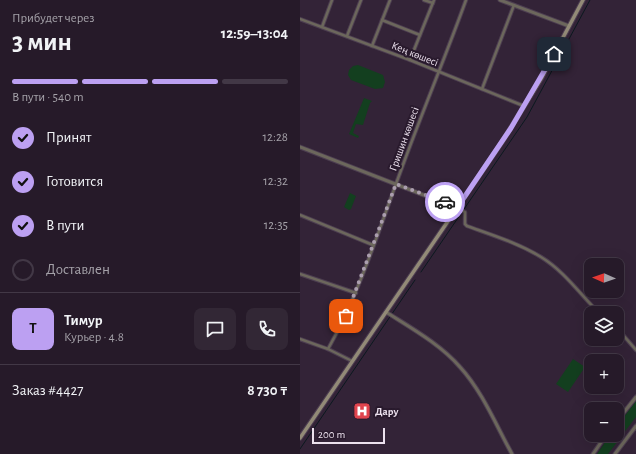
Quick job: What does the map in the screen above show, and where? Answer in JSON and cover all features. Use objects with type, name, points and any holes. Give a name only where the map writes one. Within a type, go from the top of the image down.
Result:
[{"type":"main road","points":[[300,438],[386,312],[460,209],[524,106],[583,0]]},
{"type":"street","points":[[322,27],[331,0]]},
{"type":"street","points":[[347,36],[361,0]]},
{"type":"street","points":[[372,46],[390,0]]},
{"type":"street","points":[[410,60],[434,2],[424,0]]},
{"type":"street","name":"Гришин көшесі","points":[[328,349],[341,326],[356,293],[421,115],[466,0]]},
{"type":"street","points":[[500,0],[569,26]]},
{"type":"street","points":[[482,89],[514,5]]},
{"type":"street","name":"Кең көшесі","points":[[300,19],[410,60],[524,106]]},
{"type":"street","points":[[382,20],[420,35]]},
{"type":"street","points":[[300,147],[460,209],[465,216],[465,224],[467,226],[524,247],[542,258],[571,283],[592,306]]},
{"type":"street","points":[[300,215],[373,245]]},
{"type":"street","points":[[300,274],[356,293]]},
{"type":"street","points":[[386,312],[439,348],[460,367],[477,391],[512,454]]},
{"type":"street","points":[[624,336],[636,350]]},
{"type":"street","points":[[300,339],[328,349],[352,361]]},
{"type":"street","points":[[624,412],[636,397]]},
{"type":"street","points":[[615,454],[636,426]]},
{"type":"street","points":[[593,454],[601,442]]},
{"type":"green space","points":[[358,65],[383,75],[385,82],[383,88],[375,89],[351,80],[348,75],[349,70],[353,66]]},
{"type":"green space","points":[[364,98],[372,101],[363,125],[356,124],[353,133],[359,136],[358,138],[349,134]]},
{"type":"green space","points":[[350,193],[356,196],[351,209],[349,210],[344,207]]},
{"type":"green space","points":[[573,359],[584,366],[568,392],[556,384]]},
{"type":"green space","points":[[636,401],[636,417],[624,432],[624,417]]},
{"type":"green space","points":[[605,442],[617,442],[608,454],[597,454]]},
{"type":"waterway","points":[[421,272],[527,117],[590,0]]},
{"type":"waterway","points":[[300,449],[415,280]]},
{"type":"way so far","points":[[346,316],[356,293],[396,184],[445,202]]},
{"type":"place","name":"Дару","points":[[362,411]]},
{"type":"route","points":[[445,202],[450,203],[457,208],[511,128],[554,54]]}]
